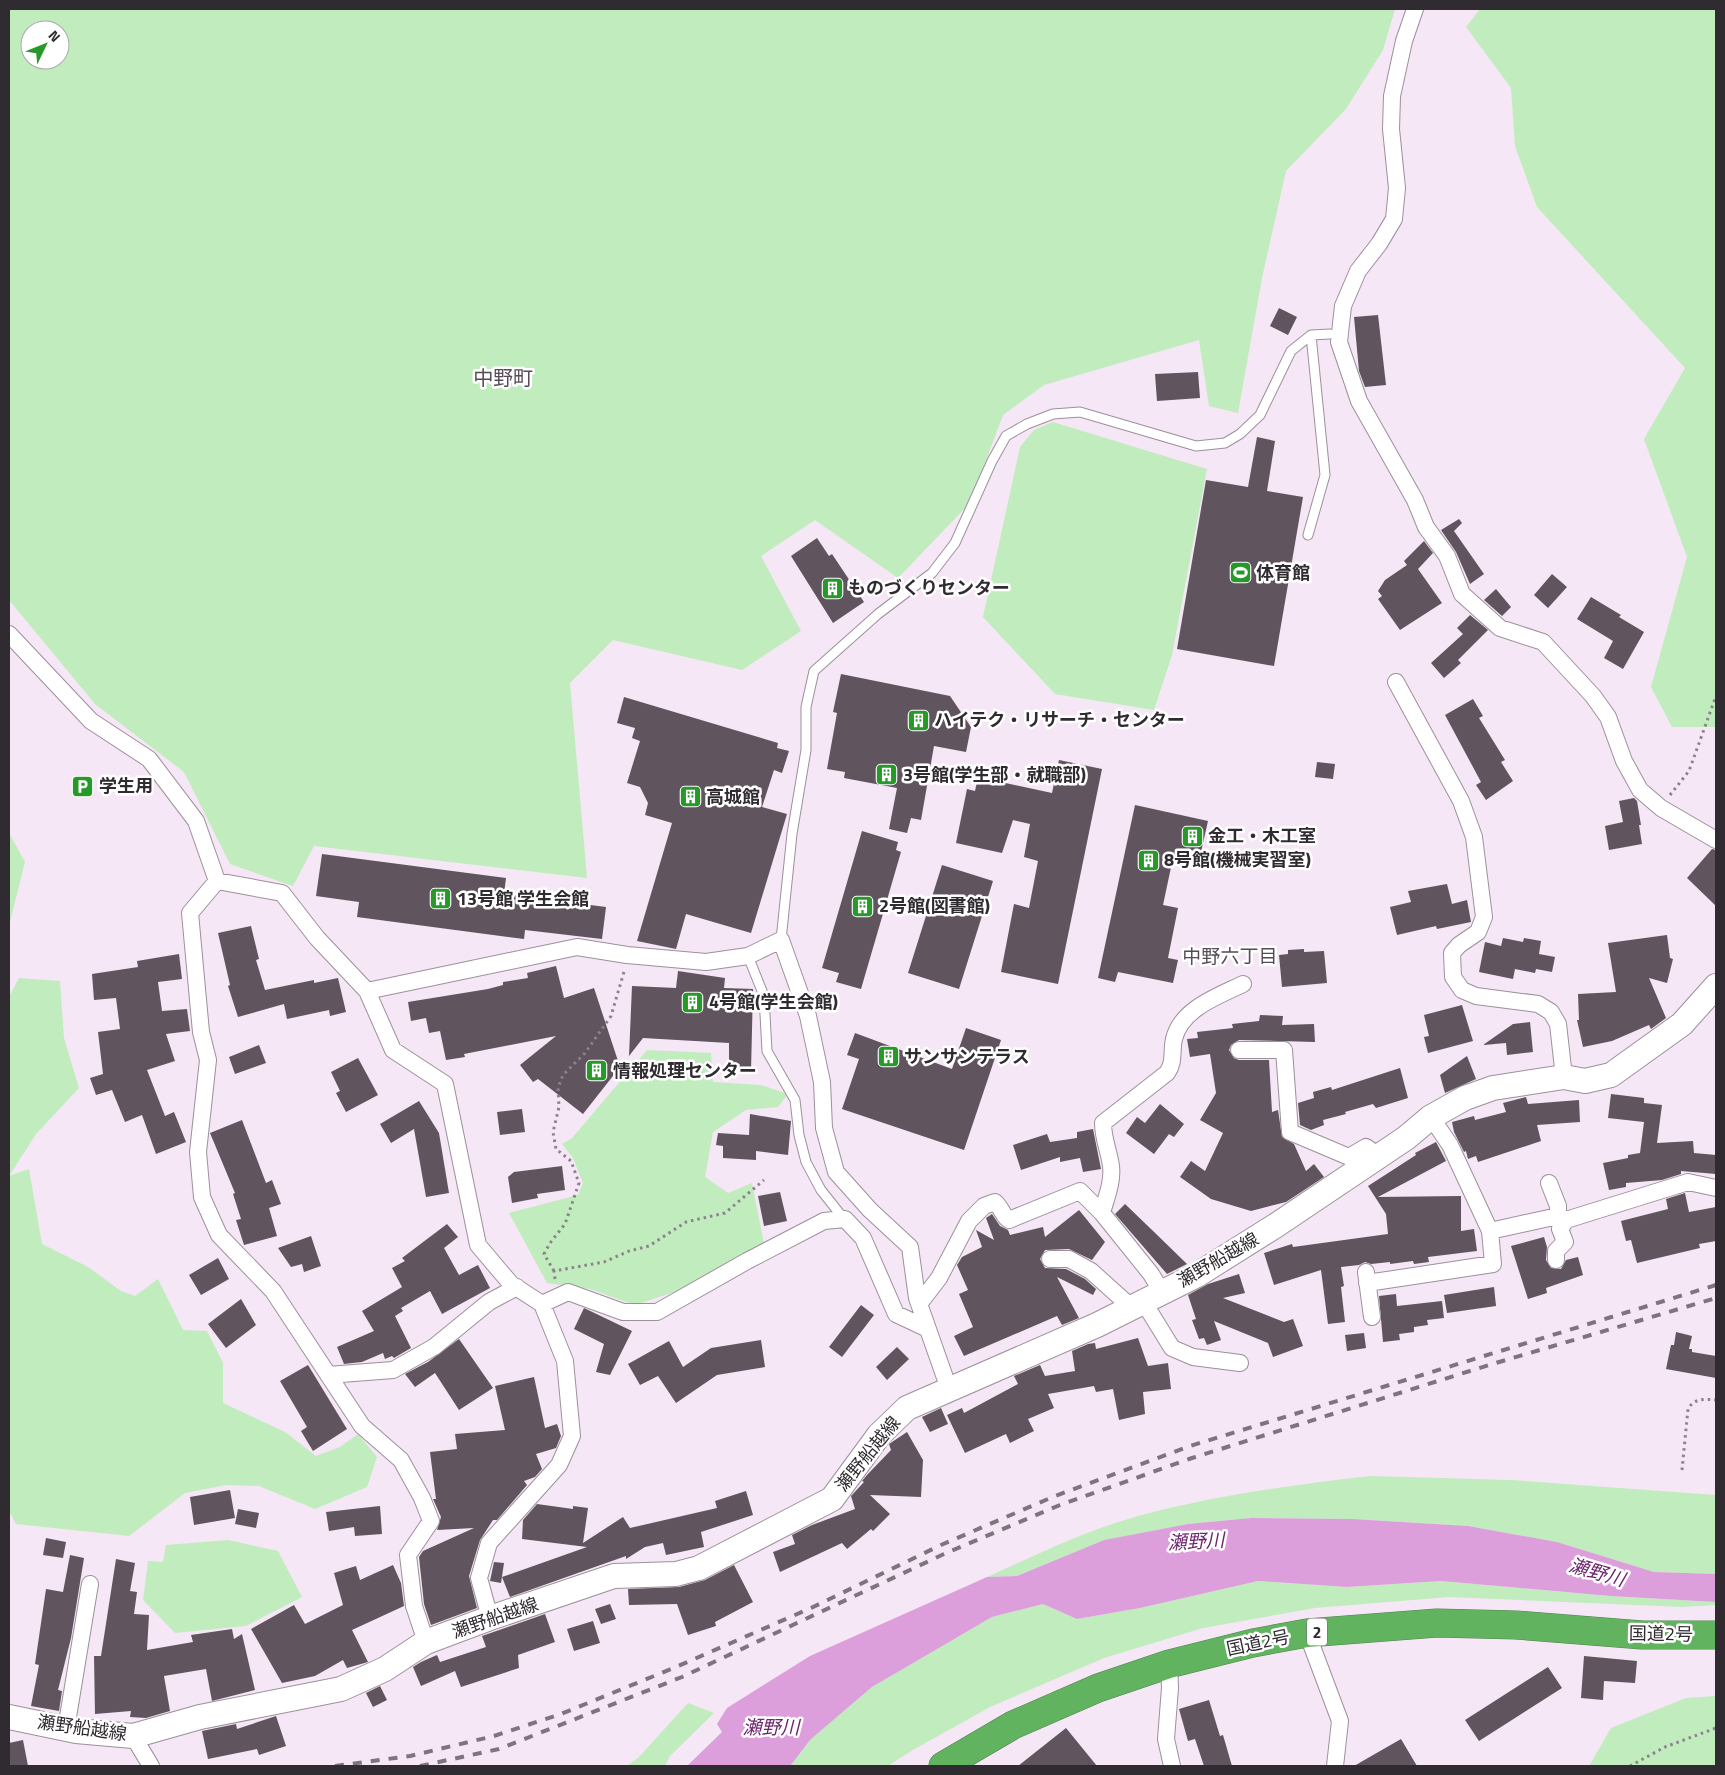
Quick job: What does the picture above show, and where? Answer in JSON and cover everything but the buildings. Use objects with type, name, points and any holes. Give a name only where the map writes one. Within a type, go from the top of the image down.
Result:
[{"type":"highway","name":"国道2号","points":[[943,1766],[1013,1725],[1098,1688],[1169,1664],[1253,1643],[1307,1633],[1437,1623],[1516,1626],[1642,1635],[1716,1635]]},
{"type":"main road","name":"瀬野船越線","points":[[9,1717],[66,1729],[133,1736],[200,1717],[341,1688],[385,1669],[426,1642],[614,1576],[676,1574],[699,1568],[832,1499],[879,1435],[907,1408],[1096,1325],[1197,1275],[1275,1226],[1379,1156],[1431,1117],[1465,1098],[1493,1088],[1564,1076],[1584,1081],[1611,1075],[1682,1024],[1716,986]]},
{"type":"street","points":[[1415,9],[1404,41],[1392,96],[1391,129],[1397,188],[1394,219],[1379,244],[1358,271],[1343,306],[1339,342],[1360,401],[1415,500],[1426,527],[1447,556],[1462,594],[1500,628],[1543,642],[1593,696],[1608,717],[1624,761],[1640,790],[1661,808],[1716,840]]},
{"type":"street","points":[[9,634],[91,721],[149,759],[196,821],[217,881]]},
{"type":"street","points":[[1396,682],[1461,801],[1474,837],[1484,918],[1478,932],[1459,945],[1452,953],[1453,977],[1462,990],[1476,996],[1538,1004],[1551,1012],[1558,1024],[1564,1076]]},
{"type":"street","points":[[217,881],[282,893],[317,938],[367,991],[393,1050],[446,1084],[478,1245],[517,1287],[542,1304],[565,1361],[572,1436],[559,1465],[488,1543],[479,1578],[490,1618]]},
{"type":"street","points":[[217,881],[190,913],[201,1032],[208,1060],[198,1152],[202,1197],[219,1234],[273,1291],[362,1426],[401,1460],[422,1498],[431,1521],[408,1555],[414,1606],[426,1642]]},
{"type":"street","points":[[367,991],[577,947],[627,955],[706,962],[748,956],[781,940],[808,1016],[822,1082],[824,1128],[836,1172],[870,1210],[910,1247],[919,1304],[949,1389]]},
{"type":"street","points":[[1102,1213],[1110,1185],[1111,1166],[1103,1140],[1103,1123],[1167,1073],[1172,1066],[1174,1039],[1180,1024],[1192,1012],[1243,984]]},
{"type":"street","points":[[1239,1050],[1284,1050],[1290,1132],[1349,1158],[1366,1147],[1379,1156]]},
{"type":"street","points":[[1372,1316],[1367,1277],[1493,1264],[1490,1231],[1450,1145],[1431,1117]]},
{"type":"street","points":[[1490,1231],[1562,1218],[1688,1182],[1716,1188]]},
{"type":"street","points":[[1549,1183],[1562,1218],[1560,1229],[1565,1242],[1556,1251],[1556,1260]]},
{"type":"street","points":[[919,1304],[940,1278],[969,1221],[984,1206],[995,1202],[1002,1208],[1009,1220],[1080,1191],[1102,1213],[1151,1274],[1145,1300]]},
{"type":"street","points":[[542,1304],[568,1292],[623,1312],[657,1312],[747,1261],[824,1221],[845,1219],[863,1238],[896,1314],[928,1330]]},
{"type":"street","points":[[1050,1259],[1069,1259],[1145,1300],[1172,1348],[1193,1357],[1240,1363]]},
{"type":"street","points":[[328,1375],[393,1370],[434,1347],[489,1302],[517,1287]]},
{"type":"street","points":[[66,1729],[90,1584]]},
{"type":"street","points":[[1307,1633],[1340,1721],[1335,1766]]},
{"type":"street","points":[[1169,1664],[1170,1688],[1166,1739],[1172,1766]]},
{"type":"street","points":[[133,1736],[151,1766]]},
{"type":"lane","points":[[781,940],[792,834],[806,750],[806,707],[814,672],[878,614],[932,573],[955,543],[992,461],[1006,436],[1027,424],[1053,414],[1080,412],[1196,446],[1225,443],[1240,434],[1260,415],[1292,351],[1311,335],[1330,334]]},
{"type":"lane","points":[[1308,535],[1325,475],[1311,335]]},
{"type":"lane","points":[[748,956],[764,996],[767,1051],[795,1100],[799,1135],[806,1162],[821,1190],[845,1219]]},
{"type":"path","points":[[1661,808],[1689,771],[1716,696]]},
{"type":"path","points":[[558,1296],[554,1270],[544,1254],[565,1224],[579,1183],[571,1161],[556,1149],[553,1132],[559,1107],[558,1088],[563,1075],[585,1053],[611,1016],[627,955]]},
{"type":"path","points":[[554,1270],[604,1262],[629,1251],[649,1246],[686,1222],[725,1213],[764,1180]]},
{"type":"path","points":[[1682,1470],[1688,1409],[1691,1403],[1701,1399],[1716,1400]]},
{"type":"path","points":[[1630,1766],[1665,1747],[1716,1728]]},
{"type":"green space","points":[[9,9],[1395,9],[1383,50],[1346,109],[1286,171],[1262,278],[1238,413],[1209,406],[1199,340],[1044,385],[1003,415],[970,503],[898,578],[815,520],[761,556],[801,631],[742,670],[613,640],[570,683],[587,878],[314,846],[293,886],[230,864],[184,772],[95,704],[9,600]]},
{"type":"green space","points":[[1480,9],[1716,9],[1716,727],[1672,727],[1651,687],[1687,557],[1644,439],[1685,368],[1537,207],[1515,146],[1511,88],[1466,27]]},
{"type":"green space","points":[[1053,422],[1207,469],[1172,655],[1154,710],[1055,694],[983,617],[1020,447],[1034,430]]},
{"type":"green space","points":[[9,833],[25,862],[9,926]]},
{"type":"green space","points":[[19,978],[60,981],[64,1038],[79,1088],[36,1134],[9,1176],[9,997]]},
{"type":"green space","points":[[647,1050],[711,1053],[713,1082],[761,1085],[788,1094],[778,1107],[746,1110],[713,1132],[705,1177],[728,1193],[752,1183],[764,1244],[674,1292],[635,1305],[590,1289],[547,1283],[509,1213],[578,1195],[583,1183],[573,1158],[562,1144],[572,1138]]},
{"type":"green space","points":[[29,1169],[42,1244],[88,1267],[121,1291],[135,1296],[158,1279],[183,1330],[207,1331],[223,1363],[223,1403],[285,1432],[316,1456],[340,1447],[358,1434],[377,1457],[367,1487],[315,1509],[259,1486],[226,1485],[185,1493],[129,1536],[16,1524],[9,1511],[9,1176]]},
{"type":"green space","points":[[1370,1476],[1511,1480],[1716,1495],[1716,1574],[1654,1572],[1557,1542],[1468,1526],[1354,1519],[1251,1518],[1188,1524],[1104,1540],[1017,1576],[987,1577],[1083,1535],[1142,1515],[1255,1491]]},
{"type":"green space","points":[[228,1540],[278,1551],[302,1597],[246,1626],[175,1633],[143,1600],[148,1561],[163,1562],[166,1545]]},
{"type":"green space","points":[[1258,1581],[1347,1587],[1441,1581],[1610,1596],[1716,1602],[1716,1605],[1683,1607],[1449,1597],[1315,1608],[1203,1628],[1104,1658],[990,1707],[888,1766],[790,1766],[811,1739],[872,1687],[992,1617],[1043,1604],[1077,1619],[1140,1608]]},
{"type":"green space","points":[[1716,1696],[1716,1766],[1589,1766],[1611,1728],[1686,1698]]},
{"type":"green space","points":[[688,1703],[714,1713],[670,1756],[665,1766],[627,1766],[639,1757]]},
{"type":"water","name":"瀬野川","points":[[1251,1518],[1353,1519],[1468,1526],[1557,1542],[1654,1572],[1716,1574],[1716,1602],[1610,1596],[1441,1581],[1347,1587],[1258,1581],[1140,1608],[1077,1619],[1043,1604],[992,1617],[872,1687],[811,1739],[790,1766],[687,1766],[722,1732],[717,1724],[727,1708],[810,1656],[987,1577],[1017,1576],[1104,1540],[1188,1524]]},
{"type":"railway","points":[[335,1766],[410,1756],[494,1736],[561,1714],[676,1667],[811,1608],[941,1545],[1055,1496],[1190,1446],[1716,1285]]},
{"type":"railway","points":[[420,1766],[499,1749],[682,1677],[944,1554],[1060,1505],[1192,1458],[1489,1365],[1716,1298]]},
{"type":"place","name":"体育館","points":[[1240,573]]},
{"type":"place","name":"ものづくりセンター","points":[[832,588]]},
{"type":"place","name":"ハイテク・リサーチ・センター","points":[[918,720]]},
{"type":"place","name":"3号館(学生部・就職部)","points":[[887,775]]},
{"type":"place","name":"学生用","points":[[83,786]]},
{"type":"place","name":"高城館","points":[[690,797]]},
{"type":"place","name":"金工・木工室","points":[[1192,836]]},
{"type":"place","name":"8号館(機械実習室)","points":[[1148,860]]},
{"type":"place","name":"13号館 学生会館","points":[[441,899]]},
{"type":"place","name":"2号館(図書館)","points":[[863,906]]},
{"type":"place","name":"4号館(学生会館)","points":[[693,1002]]},
{"type":"place","name":"サンサンテラス","points":[[888,1057]]},
{"type":"place","name":"情報処理センター","points":[[597,1071]]},
{"type":"district","name":"中野町","points":[[503,378]]},
{"type":"district","name":"中野六丁目","points":[[1230,956]]}]
